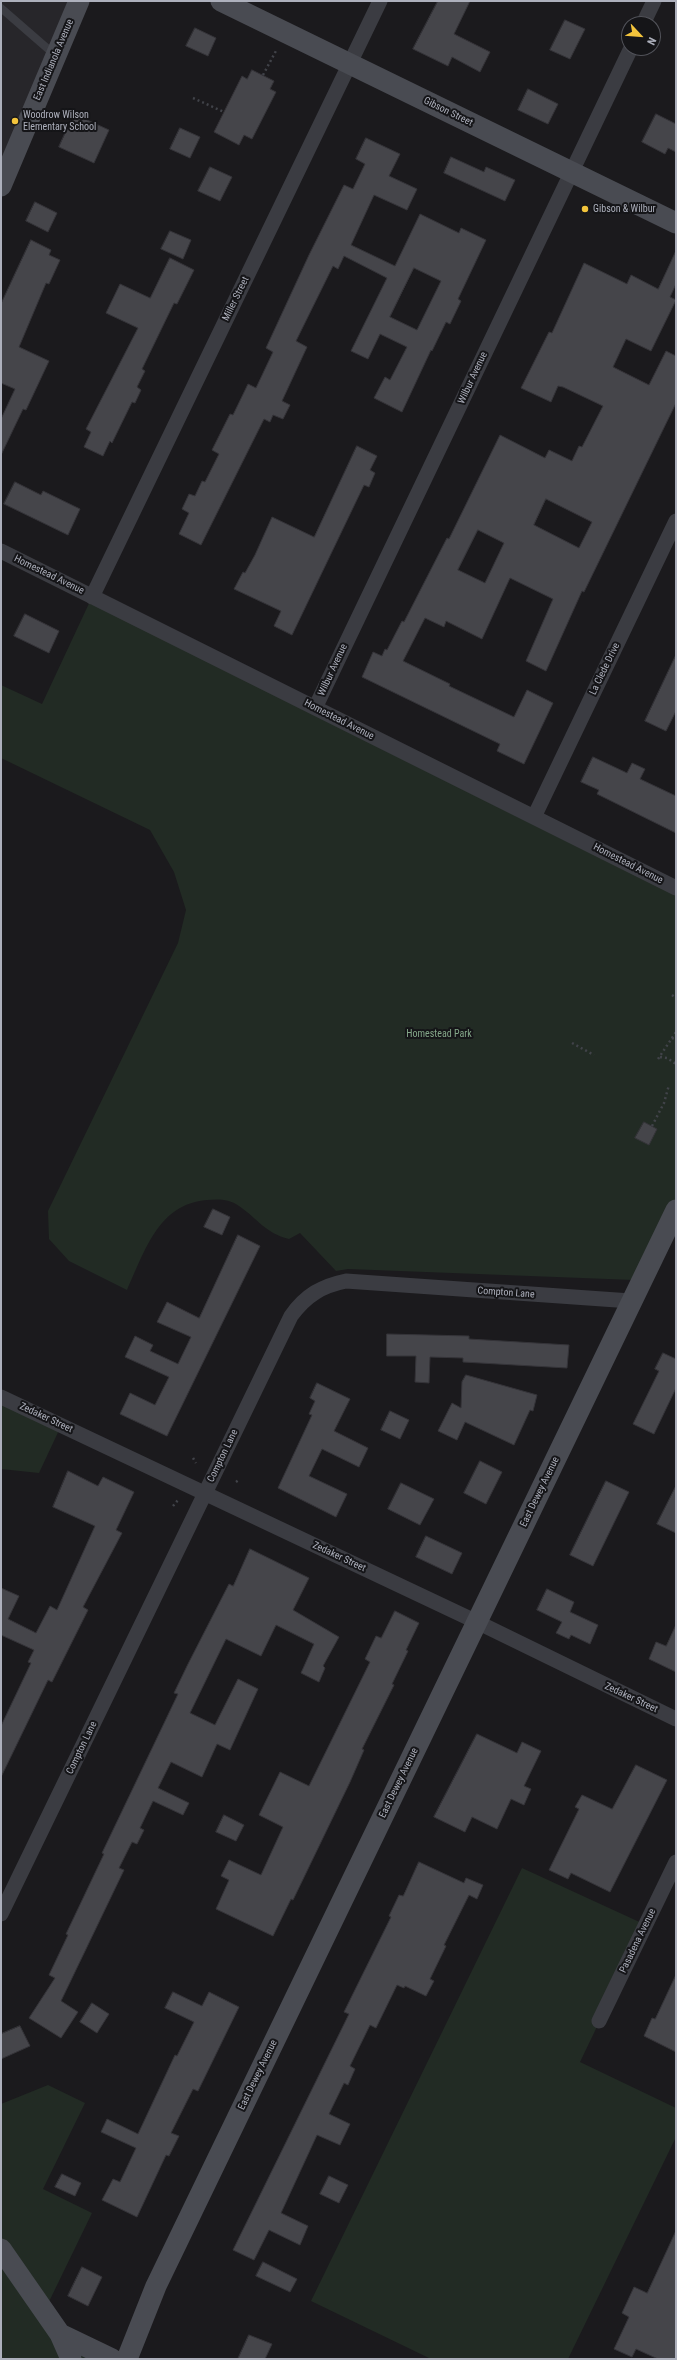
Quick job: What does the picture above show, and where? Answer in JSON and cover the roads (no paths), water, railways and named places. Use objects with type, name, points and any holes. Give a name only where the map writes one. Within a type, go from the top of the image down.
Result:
[{"type":"street","name":"East Indianola Avenue","points":[[1,186],[79,1]]},
{"type":"street","name":"Gibson Street","points":[[221,1],[676,223]]},
{"type":"street","name":"Miller Street","points":[[92,597],[380,1]]},
{"type":"street","points":[[647,16],[654,1]]},
{"type":"street","name":"Wilbur Avenue","points":[[315,708],[627,56]]},
{"type":"street","name":"La Clede Drive","points":[[534,817],[676,521]]},
{"type":"street","name":"Homestead Avenue","points":[[1,551],[676,888]]},
{"type":"street","name":"East Dewey Avenue","points":[[127,2359],[156,2286],[676,1210]]},
{"type":"street","name":"Compton Lane","points":[[1,1914],[292,1316],[301,1303],[312,1293],[328,1285],[346,1281],[631,1302]]},
{"type":"street","name":"Zedaker Street","points":[[1,1397],[477,1622],[676,1719]]},
{"type":"street","name":"Pasadena Avenue","points":[[600,2021],[676,1862]]},
{"type":"street","points":[[1,2249],[60,2334],[71,2359]]},
{"type":"street","points":[[60,2334],[112,2359]]},
{"type":"lane","points":[[1,8],[56,56]]},
{"type":"place","name":"Woodrow Wilson Elementary School","points":[[15,121]]},
{"type":"place","name":"Gibson & Wilbur","points":[[585,209]]},
{"type":"park label","name":"Homestead Park","points":[[439,1034]]}]
